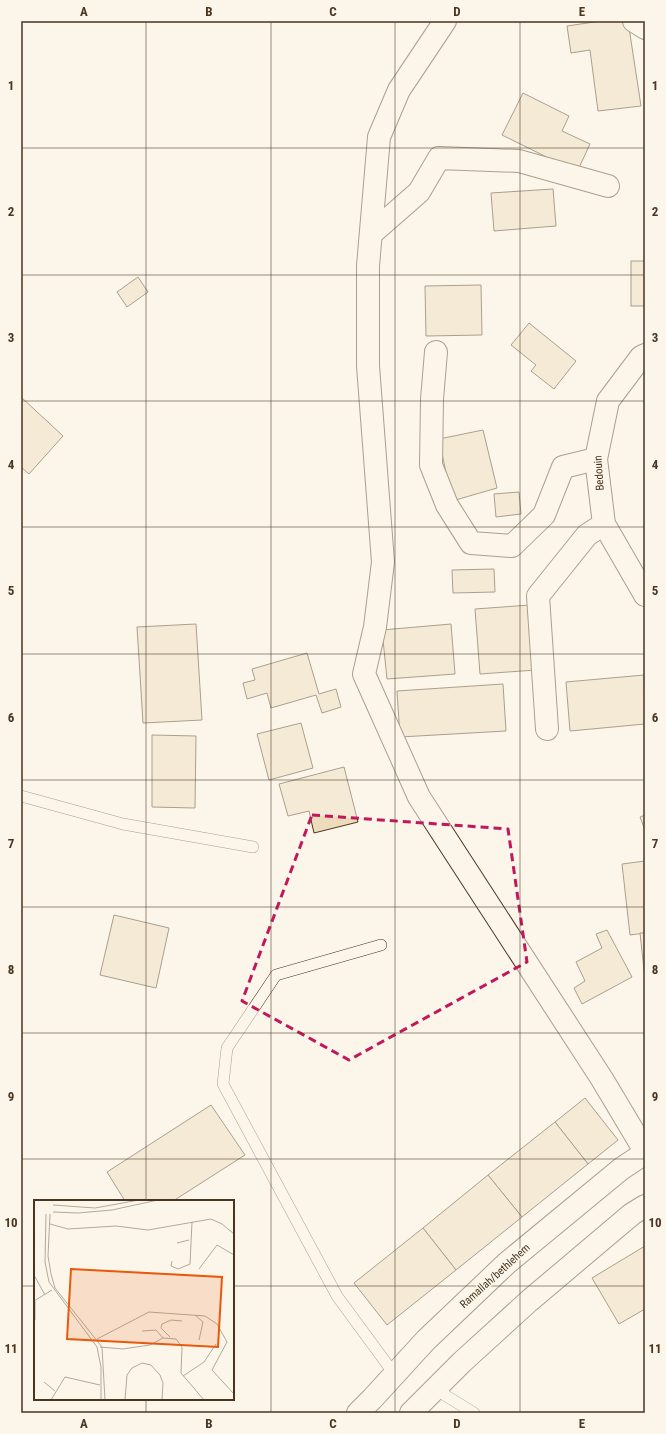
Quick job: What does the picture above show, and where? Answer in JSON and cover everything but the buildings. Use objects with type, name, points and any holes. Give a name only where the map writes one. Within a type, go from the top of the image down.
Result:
[{"type":"street","points":[[445,21],[399,90],[379,137],[368,266],[368,366],[383,562],[375,628],[364,674],[419,797],[602,1079],[645,1152]]},
{"type":"street","points":[[634,21],[645,28]]},
{"type":"street","points":[[371,234],[419,192],[439,158],[519,161],[608,186]]},
{"type":"street","points":[[436,352],[432,398],[431,465],[447,505],[471,543],[512,546],[544,515],[563,467],[596,459]]},
{"type":"street","name":"Bedouin","points":[[645,355],[608,401],[596,459],[604,524],[645,595]]},
{"type":"street","points":[[548,729],[538,596],[587,535],[604,524]]},
{"type":"street","name":"Ramallah/bethlehem","points":[[358,1413],[426,1340],[507,1263],[621,1169],[645,1152]]},
{"type":"street","points":[[411,1413],[462,1362],[530,1301],[632,1214],[645,1206]]},
{"type":"lane","points":[[21,796],[123,824],[253,847]]},
{"type":"lane","points":[[381,945],[276,975],[227,1048],[223,1084],[337,1296],[395,1375]]},
{"type":"lane","points":[[435,1389],[474,1413]]},
{"type":"highlighted area","points":[[312,815],[508,829],[527,962],[349,1060],[242,1001]]}]
